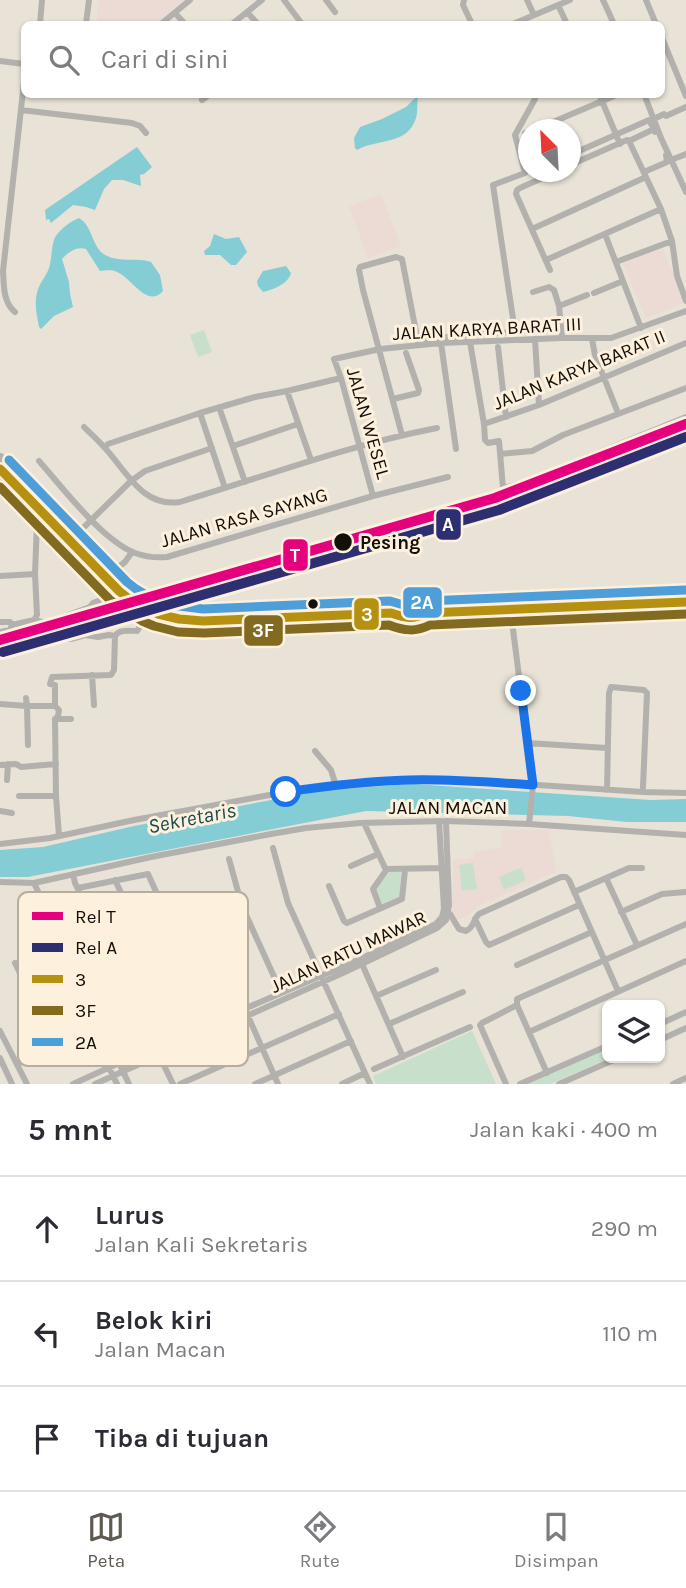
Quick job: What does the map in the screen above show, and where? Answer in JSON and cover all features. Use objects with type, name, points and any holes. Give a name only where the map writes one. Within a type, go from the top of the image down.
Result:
[{"type":"highway","points":[[0,457],[132,591],[156,606],[169,609],[200,612],[686,592]]},
{"type":"highway","points":[[0,464],[115,582],[128,594],[156,609],[183,617],[366,612],[391,613],[405,618]]},
{"type":"highway","points":[[0,470],[119,591],[160,616],[183,621],[203,621],[366,612],[403,604]]},
{"type":"highway","points":[[0,482],[89,576],[128,610],[153,623],[196,628],[327,625],[405,618],[686,607]]},
{"type":"highway","points":[[40,524],[56,514]]},
{"type":"highway","points":[[217,628],[211,620],[218,611]]},
{"type":"highway","points":[[196,628],[202,621],[200,612]]},
{"type":"street","points":[[40,21],[42,0]]},
{"type":"street","points":[[86,21],[89,0]]},
{"type":"street","points":[[165,21],[190,0]]},
{"type":"street","points":[[236,21],[262,0]]},
{"type":"street","points":[[284,0],[300,21]]},
{"type":"street","points":[[326,0],[335,12]]},
{"type":"street","points":[[464,0],[464,9],[470,21]]},
{"type":"street","points":[[527,0],[534,15]]},
{"type":"street","points":[[520,21],[570,0]]},
{"type":"street","points":[[603,0],[613,21]]},
{"type":"street","points":[[646,0],[655,21]]},
{"type":"street","points":[[558,5],[566,21]]},
{"type":"street","points":[[247,12],[255,21]]},
{"type":"street","points":[[175,13],[182,21]]},
{"type":"street","points":[[665,45],[686,96]]},
{"type":"street","points":[[0,61],[21,64]]},
{"type":"street","points":[[15,312],[7,302],[3,271],[22,98]]},
{"type":"street","points":[[516,340],[493,185],[525,173],[515,135],[535,98]]},
{"type":"street","points":[[557,119],[601,98],[620,144]]},
{"type":"street","points":[[646,98],[685,189]]},
{"type":"street","points":[[654,119],[686,107]]},
{"type":"street","points":[[21,110],[132,123],[140,126],[146,133]]},
{"type":"street","points":[[533,229],[645,175],[665,164],[667,160],[649,120],[581,150]]},
{"type":"street","points":[[581,160],[654,129]]},
{"type":"street","points":[[629,141],[661,209],[672,241],[677,276],[686,301]]},
{"type":"street","points":[[671,160],[686,154]]},
{"type":"street","points":[[530,182],[517,190],[516,194],[550,270]]},
{"type":"street","points":[[0,202],[10,202]]},
{"type":"street","points":[[546,260],[661,209]]},
{"type":"street","points":[[605,234],[641,328]]},
{"type":"street","points":[[615,262],[672,241]]},
{"type":"street","points":[[402,435],[363,290],[360,267],[396,257],[402,259],[418,342],[515,332]]},
{"type":"street","points":[[559,306],[623,281]]},
{"type":"street","points":[[533,292],[549,287],[554,290],[559,306],[562,338]]},
{"type":"street","name":"JALAN KARYA BARAT III","points":[[334,359],[418,342],[618,337],[686,311]]},
{"type":"street","points":[[535,339],[539,405]]},
{"type":"street","points":[[592,339],[595,355],[618,413]]},
{"type":"street","points":[[470,342],[486,442],[499,441],[502,486],[524,483],[686,417]]},
{"type":"street","points":[[441,343],[456,449]]},
{"type":"street","name":"JALAN KARYA BARAT II","points":[[484,424],[539,405],[686,343]]},
{"type":"street","points":[[498,347],[506,417]]},
{"type":"street","points":[[393,399],[418,393],[419,390],[406,353]]},
{"type":"street","name":"JALAN WESEL","points":[[334,359],[373,496]]},
{"type":"street","points":[[105,447],[107,444],[219,407],[339,378]]},
{"type":"street","points":[[500,454],[532,451],[563,435],[686,388]]},
{"type":"street","points":[[286,391],[311,460]]},
{"type":"street","points":[[219,407],[245,482]]},
{"type":"street","name":"JALAN RASA SAYANG","points":[[84,428],[105,447],[131,481],[151,498],[167,503],[177,502],[225,488],[200,413]]},
{"type":"street","points":[[233,446],[298,424]]},
{"type":"street","points":[[225,488],[360,446],[437,428]]},
{"type":"street","points":[[76,535],[131,481],[145,471],[212,448]]},
{"type":"street","name":"JALAN RASA SAYANG","points":[[39,461],[91,520],[120,545],[152,558],[167,557],[373,496],[448,477]]},
{"type":"street","points":[[34,620],[37,615],[35,574],[40,524]]},
{"type":"street","points":[[112,572],[125,562],[132,552]]},
{"type":"street","points":[[0,576],[35,574]]},
{"type":"street","points":[[0,622],[10,622],[12,625],[34,620],[46,622],[90,607],[93,603],[111,596]]},
{"type":"street","name":"JALAN MACAN","points":[[0,882],[34,883],[306,828],[443,821],[529,823],[533,787],[511,614]]},
{"type":"street","points":[[55,706],[55,684],[50,684],[52,677],[113,674],[115,636],[121,631],[137,631],[145,619]]},
{"type":"street","points":[[70,624],[66,628],[66,639],[84,635],[115,636]]},
{"type":"street","points":[[0,632],[10,630],[12,625]]},
{"type":"street","points":[[92,675],[94,705]]},
{"type":"street","points":[[607,790],[609,688],[645,691],[648,694],[643,787]]},
{"type":"street","points":[[26,702],[28,745]]},
{"type":"street","points":[[0,704],[26,702],[55,706],[59,710],[55,719],[59,836]]},
{"type":"street","points":[[55,719],[71,719]]},
{"type":"street","points":[[527,743],[607,748]]},
{"type":"street","points":[[315,751],[331,770],[336,786]]},
{"type":"street","points":[[7,780],[4,765],[17,764],[21,767],[56,764]]},
{"type":"street","points":[[0,844],[59,836],[273,794],[410,780],[480,781],[533,787],[686,793]]},
{"type":"street","points":[[19,796],[56,796]]},
{"type":"street","points":[[0,811],[12,813]]},
{"type":"street","name":"JALAN RATU MAWAR","points":[[248,1011],[281,992],[362,964],[437,928],[446,920],[443,821]]},
{"type":"street","points":[[365,823],[384,868],[444,868]]},
{"type":"street","points":[[529,823],[686,835]]},
{"type":"street","points":[[273,848],[288,903],[370,1084]]},
{"type":"street","points":[[351,866],[377,854]]},
{"type":"street","points":[[229,859],[238,892]]},
{"type":"street","points":[[574,892],[629,868],[642,868]]},
{"type":"street","points":[[380,908],[373,889],[387,869]]},
{"type":"street","points":[[329,886],[345,923],[403,898],[405,870]]},
{"type":"street","points":[[73,874],[80,892]]},
{"type":"street","points":[[78,888],[144,874],[148,875],[156,892]]},
{"type":"street","points":[[446,913],[451,915],[462,931],[469,930],[479,914],[561,877],[568,878],[618,991]]},
{"type":"street","points":[[606,878],[637,945]]},
{"type":"street","points":[[115,880],[121,892]]},
{"type":"street","points":[[34,883],[38,892]]},
{"type":"street","points":[[621,912],[663,894],[686,892]]},
{"type":"street","points":[[475,919],[489,945],[579,905]]},
{"type":"street","name":"JALAN RATU MAWAR","points":[[248,1011],[430,927],[446,913]]},
{"type":"street","points":[[248,919],[281,992]]},
{"type":"street","points":[[547,1073],[517,1005],[517,999],[686,924]]},
{"type":"street","points":[[517,965],[592,932]]},
{"type":"street","points":[[529,1032],[686,961]]},
{"type":"street","points":[[15,963],[18,969]]},
{"type":"street","points":[[362,964],[403,1057]]},
{"type":"street","points":[[376,996],[436,970]]},
{"type":"street","points":[[389,1024],[463,992]]},
{"type":"street","points":[[506,1084],[480,1026],[517,1005]]},
{"type":"street","points":[[665,1022],[686,1012]]},
{"type":"street","points":[[248,1054],[339,1014]]},
{"type":"street","points":[[248,1016],[278,1084]]},
{"type":"street","points":[[374,1069],[470,1027]]},
{"type":"street","points":[[665,1038],[686,1028]]},
{"type":"street","points":[[0,1031],[27,1084]]},
{"type":"street","points":[[255,1084],[351,1041]]},
{"type":"street","points":[[521,1084],[602,1048]]},
{"type":"street","points":[[0,1058],[12,1084]]},
{"type":"street","points":[[559,1084],[607,1063]]},
{"type":"street","name":"JALAN RATU MAWAR","points":[[73,1084],[112,1066]]},
{"type":"street","points":[[114,1066],[129,1084]]},
{"type":"street","name":"JALAN RATU MAWAR","points":[[95,1084],[134,1066]]},
{"type":"street","points":[[164,1066],[173,1084]]},
{"type":"street","points":[[180,1084],[221,1066]]},
{"type":"street","points":[[117,1084],[118,1073]]},
{"type":"street","points":[[342,1084],[365,1073]]},
{"type":"street","points":[[673,1084],[686,1078]]},
{"type":"shaded area","points":[[99,0],[184,0],[160,21],[97,20]]},
{"type":"shaded area","points":[[381,194],[401,246],[368,258],[349,206]]},
{"type":"shaded area","points":[[662,248],[685,302],[646,318],[623,264]]},
{"type":"shaded area","points":[[501,830],[549,830],[556,872],[478,906],[456,921],[452,917],[453,860],[473,858],[474,852],[502,847]]},
{"type":"green space","points":[[204,330],[212,352],[198,357],[190,335]]},
{"type":"green space","points":[[473,863],[477,889],[462,891],[459,865]]},
{"type":"green space","points":[[521,868],[526,880],[504,890],[499,877]]},
{"type":"green space","points":[[389,872],[401,872],[400,897],[381,906],[375,889]]},
{"type":"green space","points":[[472,1031],[496,1084],[376,1084],[373,1076]]},
{"type":"green space","points":[[602,1049],[602,1061],[550,1084],[521,1084]]},
{"type":"water","points":[[418,98],[416,118],[406,133],[357,150],[355,148],[354,138],[360,127],[406,107]]},
{"type":"water","points":[[137,147],[152,167],[140,175],[141,186],[123,180],[112,180],[104,189],[95,210],[73,205],[51,223],[49,219],[46,220],[45,210]]},
{"type":"water","points":[[79,218],[105,255],[116,259],[151,262],[160,275],[163,291],[157,296],[145,294],[117,272],[100,271],[86,249],[76,249],[62,259],[73,307],[54,316],[41,329],[36,297],[49,268],[54,240],[58,233]]},
{"type":"water","points":[[214,234],[226,239],[239,237],[247,252],[236,265],[231,265],[220,255],[205,255],[204,251],[210,246]]},
{"type":"water","points":[[286,266],[291,273],[290,277],[276,288],[263,292],[257,281],[263,271]]},
{"type":"water","name":"Sekretaris","points":[[413,784],[651,800],[686,799],[686,822],[366,811],[28,877],[0,877],[0,850],[43,847],[134,826],[324,790]]},
{"type":"rail line","name":"T","points":[[0,640],[495,498],[686,424]]},
{"type":"rail line","name":"A","points":[[3,652],[499,510],[686,437]]},
{"type":"transit line","name":"2A","points":[[9,460],[127,582],[153,599],[171,605],[203,609],[390,601],[414,606],[426,601],[685,590]]},
{"type":"transit line","name":"3","points":[[0,469],[119,591],[158,614],[179,619],[203,621],[391,613],[413,617],[427,613],[686,602]]},
{"type":"transit line","name":"3F","points":[[0,487],[110,600],[142,621],[178,632],[389,625],[410,630],[430,625],[686,614]]},
{"type":"place","name":"Pesing","points":[[343,542]]},
{"type":"route","points":[[286,792],[410,780],[533,785],[521,691]]}]
